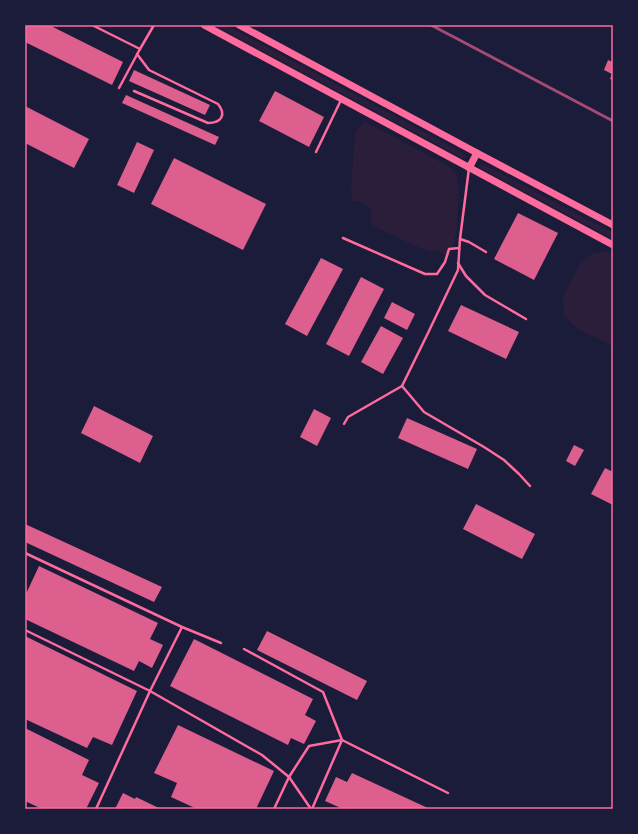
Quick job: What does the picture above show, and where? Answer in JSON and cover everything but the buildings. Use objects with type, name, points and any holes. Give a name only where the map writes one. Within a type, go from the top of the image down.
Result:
[{"type":"main road","points":[[204,25],[613,244]]},
{"type":"main road","points":[[239,25],[613,225]]},
{"type":"main road","points":[[469,168],[477,153]]},
{"type":"lane","points":[[92,25],[140,49]]},
{"type":"lane","points":[[119,88],[154,25]]},
{"type":"lane","points":[[134,91],[208,123],[218,122],[223,115],[223,111],[218,104],[149,70],[137,54]]},
{"type":"lane","points":[[316,152],[342,99]]},
{"type":"lane","points":[[344,424],[348,417],[402,386],[458,270],[459,248],[469,168]]},
{"type":"lane","points":[[343,238],[425,274],[437,274],[445,262],[449,249],[459,248]]},
{"type":"lane","points":[[460,239],[469,242],[486,252]]},
{"type":"lane","points":[[458,262],[466,276],[485,295],[526,319]]},
{"type":"lane","points":[[402,386],[424,412],[504,460],[530,486]]},
{"type":"lane","points":[[25,553],[221,643]]},
{"type":"lane","points":[[96,809],[182,626]]},
{"type":"lane","points":[[25,630],[150,692],[262,755],[289,776],[311,809]]},
{"type":"lane","points":[[244,649],[323,692],[342,740],[311,809]]},
{"type":"lane","points":[[274,809],[289,776],[309,746],[342,740],[448,793]]},
{"type":"shaded area","points":[[214,25],[226,25],[465,154],[465,158],[462,158]]},
{"type":"shaded area","points":[[364,121],[450,167],[457,176],[459,193],[456,235],[450,257],[436,250],[429,252],[377,228],[370,221],[371,210],[364,203],[352,201],[351,189],[355,134]]},
{"type":"shaded area","points":[[480,164],[483,164],[613,233],[613,239],[480,168]]},
{"type":"shaded area","points":[[605,251],[613,254],[613,346],[578,329],[564,316],[563,296],[581,263],[593,253]]},
{"type":"railway","points":[[431,25],[613,121]]}]
